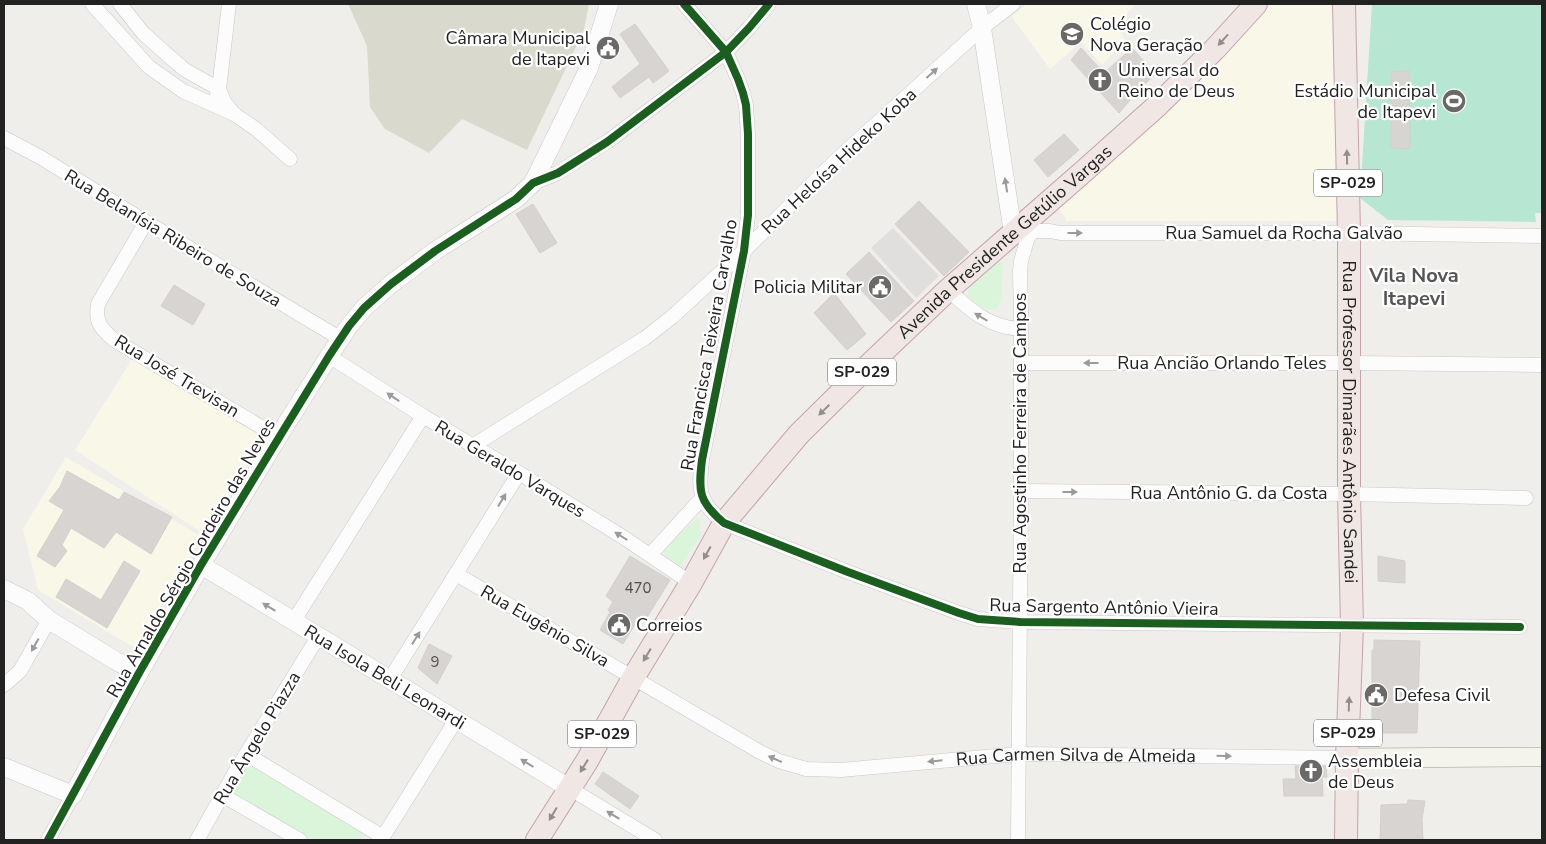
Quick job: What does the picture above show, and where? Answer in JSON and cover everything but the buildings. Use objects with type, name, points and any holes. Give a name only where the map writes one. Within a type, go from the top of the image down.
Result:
[{"type":"highway","name":"Avenida Presidente Getúlio Vargas","points":[[538,840],[587,761],[724,523],[799,434],[948,290],[1021,235],[1214,50],[1256,4]]},
{"type":"highway","name":"Rua Professor Dimarães Antônio Sandei","points":[[1344,4],[1349,228],[1349,494],[1352,626],[1346,840]]},
{"type":"main road","name":"Rua Carmen Silva de Almeida","points":[[1347,758],[1542,757]]},
{"type":"street","points":[[92,4],[149,67],[184,91],[213,106],[234,114],[256,129],[290,159]]},
{"type":"street","points":[[120,4],[162,51],[185,70],[219,89],[225,104],[234,114]]},
{"type":"street","points":[[213,106],[219,89],[228,4]]},
{"type":"street","points":[[533,183],[589,68],[609,4]]},
{"type":"street","name":"Rua Francisca Teixeira Carvalho","points":[[684,4],[726,52],[738,79],[746,105],[748,215],[744,251],[702,460],[700,479],[702,498],[708,509],[724,523]]},
{"type":"street","points":[[533,183],[558,173],[607,142],[726,52],[769,4]]},
{"type":"street","points":[[976,4],[1021,235]]},
{"type":"street","name":"Rua Heloísa Hideko Koba","points":[[474,445],[645,338],[672,317],[744,251],[832,164],[982,28],[1013,4]]},
{"type":"street","name":"Rua Belanísia Ribeiro de Souza","points":[[4,138],[40,157],[341,339]]},
{"type":"street","name":"Rua Arnaldo Sérgio Cordeiro das Neves","points":[[73,795],[139,673],[201,565],[278,437],[349,326],[364,308],[391,284],[434,251],[516,199],[533,183]]},
{"type":"street","name":"Rua José Trevisan","points":[[146,222],[98,304],[96,316],[102,328],[114,340],[278,437]]},
{"type":"street","name":"Rua Samuel da Rocha Galvão","points":[[1021,235],[1034,231],[1060,233],[1349,228],[1542,228]]},
{"type":"street","name":"Rua Samuel da Rocha Galvão","points":[[1349,228],[1542,236]]},
{"type":"street","name":"Rua Agostinho Ferreira de Campos","points":[[1018,840],[1021,329],[1020,271],[1016,262],[1021,235]]},
{"type":"street","points":[[948,290],[972,312],[985,320],[1012,329],[1021,329]]},
{"type":"street","name":"Rua Geraldo Varques","points":[[329,356],[422,416],[474,445],[650,555],[691,583]]},
{"type":"street","name":"Rua Ancião Orlando Teles","points":[[1021,364],[1350,363],[1542,365]]},
{"type":"street","points":[[293,622],[422,416]]},
{"type":"street","points":[[390,679],[519,473]]},
{"type":"street","name":"Rua Antônio G. da Costa","points":[[1021,491],[1349,494],[1526,498]]},
{"type":"street","points":[[650,555],[702,498]]},
{"type":"street","name":"Rua Sargento Antônio Vieira","points":[[724,523],[848,572],[978,619],[1020,622],[1520,627]]},
{"type":"street","name":"Rua Isola Beli Leonardi","points":[[201,565],[569,788]]},
{"type":"street","name":"Rua Eugênio Silva","points":[[456,574],[634,678]]},
{"type":"street","points":[[4,589],[28,601],[49,620],[139,673]]},
{"type":"street","points":[[4,685],[20,671],[49,620]]},
{"type":"street","name":"Rua Ângelo Piazza","points":[[196,840],[318,637]]},
{"type":"street","name":"Rua Carmen Silva de Almeida","points":[[634,678],[760,752],[779,761],[806,769],[841,770],[1018,754],[1347,758]]},
{"type":"street","points":[[246,754],[382,838],[456,720]]},
{"type":"street","points":[[4,767],[73,795],[48,840]]},
{"type":"street","points":[[569,788],[655,840]]},
{"type":"street","points":[[222,795],[300,840]]},
{"type":"shaded area","points":[[348,4],[589,4],[584,30],[527,150],[462,119],[429,153],[385,129],[370,107],[367,46]]},
{"type":"shaded area","name":"Colégio Nova Geração","points":[[1026,4],[1135,4],[1117,26],[1125,41],[1102,65],[1081,42],[1050,69],[1012,17]]},
{"type":"shaded area","points":[[1267,4],[1334,4],[1337,221],[1067,221],[1059,208],[1242,37]]},
{"type":"shaded area","points":[[893,228],[939,276],[916,298],[871,248]]},
{"type":"shaded area","points":[[134,356],[264,436],[204,534],[75,450]]},
{"type":"shaded area","points":[[66,457],[202,537],[135,648],[38,590],[23,529]]},
{"type":"green space","name":"Estádio Municipal de Itapevi","points":[[1372,4],[1542,4],[1542,213],[1535,213],[1536,222],[1388,220],[1360,198]]},
{"type":"green space","points":[[996,260],[1003,263],[1001,300],[995,310],[982,308],[968,297],[968,287]]},
{"type":"green space","points":[[699,517],[701,535],[680,567],[661,551]]},
{"type":"green space","points":[[247,761],[364,833],[360,840],[313,840],[229,791]]},
{"type":"cycle path","points":[[684,4],[726,52],[738,79],[746,105],[748,215],[744,251],[702,460],[700,480],[702,496],[705,502],[709,509],[724,523],[848,572],[978,619],[1020,622],[1520,627]]},
{"type":"cycle path","points":[[48,840],[139,673],[201,565],[329,356],[349,326],[364,308],[391,284],[435,251],[516,199],[533,183],[558,173],[607,142],[726,52],[769,4]]},
{"type":"place","name":"Colégio Nova Geração","points":[[1072,34]]},
{"type":"place","name":"Câmara Municipal de Itapevi","points":[[608,48]]},
{"type":"place","name":"Universal do Reino de Deus","points":[[1100,80]]},
{"type":"place","name":"Estádio Municipal de Itapevi","points":[[1454,101]]},
{"type":"place","name":"Policia Militar","points":[[880,287]]},
{"type":"place","name":"Correios","points":[[619,625]]},
{"type":"place","name":"Defesa Civil","points":[[1376,695]]},
{"type":"place","name":"Assembleia de Deus","points":[[1311,771]]},
{"type":"district","name":"Vila Nova Itapevi","points":[[1414,286]]}]
